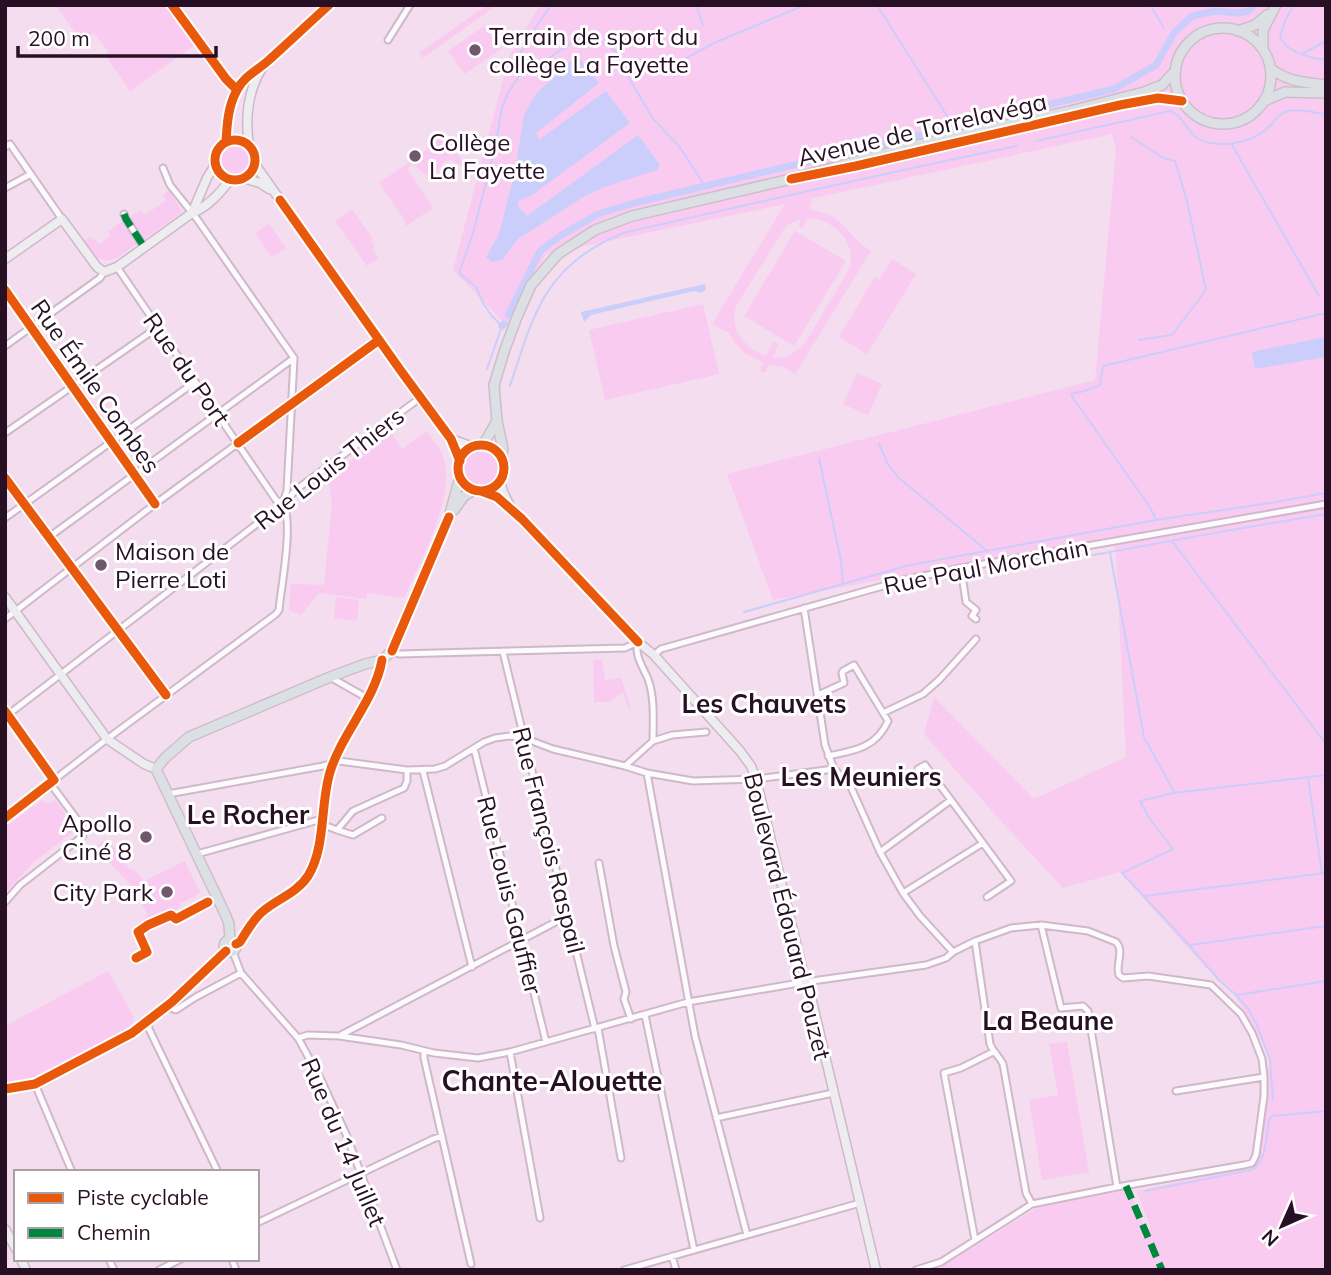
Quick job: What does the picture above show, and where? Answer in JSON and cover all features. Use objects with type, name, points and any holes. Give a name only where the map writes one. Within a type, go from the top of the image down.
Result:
[{"type":"main road","points":[[1238,31],[1255,24],[1275,7]]},
{"type":"main road","points":[[1263,49],[1263,30],[1275,7]]},
{"type":"main road","points":[[1265,101],[1270,84],[1268,59],[1252,38],[1238,31],[1215,29],[1201,34],[1184,49],[1176,70],[1176,83],[1182,101],[1200,118],[1215,123],[1223,124],[1247,118],[1265,101],[1281,93],[1326,93]]},
{"type":"main road","points":[[1270,69],[1291,80],[1326,85]]},
{"type":"main road","name":"Avenue de Torrelavéga","points":[[791,179],[909,147],[1144,92],[1162,85],[1176,70]]},
{"type":"main road","name":"Avenue de Torrelavéga","points":[[501,457],[503,450],[497,421],[495,386],[505,349],[531,285],[558,254],[595,230],[632,216],[1110,107],[1158,98],[1182,101]]},
{"type":"main road","points":[[5,1089],[35,1084],[132,1033],[230,947],[229,924],[156,769],[189,737],[330,677],[382,660],[392,651],[449,517],[460,477],[460,461],[463,455],[478,446],[497,421]]},
{"type":"main road","points":[[449,517],[459,501],[478,490],[490,489],[500,481],[504,473],[497,451],[478,446]]},
{"type":"main road","points":[[460,477],[478,490]]},
{"type":"street","points":[[172,5],[241,96],[247,118],[249,146],[260,174],[271,185],[451,439],[460,461]]},
{"type":"street","points":[[226,142],[227,117],[237,90],[244,80],[329,5]]},
{"type":"street","points":[[388,40],[410,5]]},
{"type":"street","points":[[247,118],[252,87],[269,60]]},
{"type":"street","points":[[230,180],[220,174],[215,166],[217,151],[226,142],[239,141],[249,146]]},
{"type":"street","points":[[8,146],[97,267],[104,272]]},
{"type":"street","points":[[243,178],[249,174],[254,163]]},
{"type":"street","points":[[192,213],[215,166]]},
{"type":"street","points":[[5,818],[279,610],[287,538],[287,510],[283,504],[287,490],[294,358],[170,185],[163,168]]},
{"type":"street","points":[[5,188],[31,174]]},
{"type":"street","points":[[5,346],[100,278],[104,272],[117,267],[208,203],[230,180],[243,178],[256,181],[280,200]]},
{"type":"street","points":[[124,214],[144,247]]},
{"type":"street","points":[[5,259],[62,219]]},
{"type":"street","name":"Rue du Port","points":[[117,267],[276,500],[283,504]]},
{"type":"street","name":"Rue Émile Combes","points":[[5,290],[155,504]]},
{"type":"street","points":[[5,433],[158,327]]},
{"type":"street","points":[[5,619],[155,504],[379,340]]},
{"type":"street","points":[[49,537],[294,358]]},
{"type":"street","points":[[5,518],[195,382]]},
{"type":"street","name":"Rue Louis Thiers","points":[[6,714],[61,675],[283,504],[297,489],[420,398]]},
{"type":"street","points":[[451,439],[478,446]]},
{"type":"street","points":[[5,478],[166,695]]},
{"type":"street","name":"Boulevard Édouard Pouzet","points":[[500,481],[505,496],[523,519],[638,642],[654,655],[751,766],[757,779],[876,1270]]},
{"type":"street","name":"Boulevard Édouard Pouzet","points":[[478,490],[497,497],[523,519]]},
{"type":"street","name":"Rue Paul Morchain","points":[[654,655],[662,649],[904,580],[1326,504]]},
{"type":"street","points":[[961,568],[967,602],[976,610],[972,616],[976,619]]},
{"type":"street","points":[[5,597],[107,739],[156,769]]},
{"type":"street","points":[[804,608],[828,756],[834,769],[850,785],[902,893],[953,952]]},
{"type":"street","points":[[883,713],[923,694],[976,639]]},
{"type":"street","points":[[392,651],[399,654],[625,648],[638,642]]},
{"type":"street","points":[[638,642],[636,650],[650,684],[653,741]]},
{"type":"street","name":"Rue François Raspail","points":[[503,652],[597,1029],[621,1158]]},
{"type":"street","points":[[230,947],[240,942],[261,913],[299,888],[306,879],[316,858],[325,792],[333,763],[367,698],[382,660]]},
{"type":"street","points":[[818,695],[844,683],[843,671],[854,665],[888,721],[877,740],[858,750],[828,756]]},
{"type":"street","points":[[330,677],[367,698]]},
{"type":"street","points":[[5,902],[20,885],[83,836],[81,825],[6,714]]},
{"type":"street","points":[[625,766],[653,741],[672,735],[706,732]]},
{"type":"street","points":[[168,794],[339,761],[423,771],[445,766],[495,738],[510,736],[647,773],[693,781],[757,779],[834,769]]},
{"type":"street","name":"Rue Louis Gauffier","points":[[474,748],[546,1042]]},
{"type":"street","points":[[918,769],[925,765],[1011,881],[1019,886]]},
{"type":"street","points":[[337,830],[353,811],[404,788],[407,770]]},
{"type":"street","points":[[423,771],[472,967]]},
{"type":"street","points":[[647,773],[688,1002],[747,1235]]},
{"type":"street","points":[[880,852],[951,800]]},
{"type":"street","points":[[197,854],[321,822],[353,835],[382,818]]},
{"type":"street","points":[[902,893],[983,843]]},
{"type":"street","points":[[599,863],[614,946],[626,992],[624,999],[631,1020]]},
{"type":"street","points":[[987,897],[1011,881]]},
{"type":"street","points":[[339,1036],[567,916]]},
{"type":"street","points":[[1041,925],[1061,1008],[1083,1006],[1088,1011],[1117,1187]]},
{"type":"street","points":[[298,1038],[308,1035],[339,1036],[470,1059],[510,1052],[688,1002],[926,965],[946,958],[975,941],[1011,928],[1041,925],[1088,931],[1116,942],[1121,949],[1117,974],[1123,978],[1148,976],[1205,983],[1214,986],[1241,1014],[1262,1059],[1264,1077],[1256,1156],[1252,1163],[1032,1204],[941,1262],[916,1270]]},
{"type":"street","points":[[975,941],[990,1044],[1003,1064],[1026,1193],[1032,1204]]},
{"type":"street","name":"Rue du 14 Juillet","points":[[230,947],[241,973],[298,1038],[326,1091],[346,1134],[397,1270]]},
{"type":"street","points":[[165,1006],[176,1010],[241,973]]},
{"type":"street","points":[[645,1016],[694,1250]]},
{"type":"street","points":[[148,1021],[149,1029],[217,1170]]},
{"type":"street","points":[[424,1051],[471,1264]]},
{"type":"street","points":[[510,1052],[540,1218]]},
{"type":"street","points":[[975,1240],[944,1073],[961,1069],[993,1052]]},
{"type":"street","points":[[1176,1091],[1264,1077]]},
{"type":"street","points":[[35,1084],[71,1170]]},
{"type":"street","points":[[716,1118],[833,1093]]},
{"type":"street","points":[[259,1222],[442,1136]]},
{"type":"street","points":[[624,1270],[860,1203]]},
{"type":"street","points":[[5,1229],[14,1245]]},
{"type":"street","points":[[672,1256],[676,1270]]},
{"type":"street","points":[[159,1270],[177,1261]]},
{"type":"shaded area","points":[[56,5],[166,5],[195,45],[130,91],[105,55],[108,51],[94,33],[81,42]]},
{"type":"shaded area","points":[[487,5],[497,5],[423,58],[419,53]]},
{"type":"shaded area","points":[[1326,5],[1326,1270],[937,1270],[1038,1207],[1128,1190],[1146,1230],[1150,1227],[1137,1191],[1253,1165],[1270,1057],[1231,988],[1205,967],[1120,872],[1063,888],[924,734],[934,697],[1034,799],[1126,757],[1115,536],[773,600],[727,474],[1095,380],[1116,150],[1112,134],[809,199],[812,200],[809,210],[838,220],[871,251],[795,374],[782,366],[769,365],[765,373],[760,371],[763,363],[744,353],[729,333],[712,324],[785,204],[546,254],[507,326],[453,270],[509,57],[539,7]],"holes":[[[807,218],[817,219],[841,233],[850,249],[850,268],[803,346],[788,356],[773,358],[778,344],[773,342],[766,356],[758,353],[740,337],[735,323],[736,306],[784,229],[800,219],[799,227],[803,228]]]},
{"type":"shaded area","name":"Terrain de sport du collège La Fayette","points":[[484,26],[501,49],[465,74],[448,51]]},
{"type":"shaded area","points":[[442,132],[464,163],[462,166],[451,160],[444,163],[433,181],[413,164],[407,169],[433,208],[406,226],[406,222],[379,183],[425,151]]},
{"type":"shaded area","points":[[235,144],[246,149],[251,160],[246,171],[235,176],[224,171],[219,160],[224,149]]},
{"type":"shaded area","points":[[169,190],[182,212],[143,240],[127,219],[140,210],[145,215],[166,200],[163,195]]},
{"type":"shaded area","points":[[352,209],[373,239],[373,251],[379,258],[367,266],[335,221]]},
{"type":"shaded area","points":[[123,221],[138,243],[112,260],[95,256],[84,241],[90,237],[99,245],[111,235],[108,231]]},
{"type":"shaded area","points":[[269,224],[286,248],[272,257],[255,233]]},
{"type":"shaded area","points":[[795,231],[846,261],[794,346],[744,316]]},
{"type":"shaded area","points":[[892,259],[916,274],[867,354],[839,337],[875,277],[879,280]]},
{"type":"shaded area","points":[[703,304],[719,374],[605,400],[589,330]]},
{"type":"shaded area","points":[[857,373],[882,384],[868,415],[843,404]]},
{"type":"shaded area","points":[[390,431],[402,449],[427,431],[443,455],[446,475],[445,493],[434,530],[404,598],[367,593],[366,599],[319,593],[301,615],[289,610],[291,584],[324,585],[332,504],[328,478]]},
{"type":"shaded area","points":[[481,448],[495,453],[500,467],[495,481],[481,486],[467,481],[462,467],[467,453]]},
{"type":"shaded area","points":[[336,597],[359,600],[357,621],[334,618]]},
{"type":"shaded area","points":[[593,660],[602,660],[605,680],[621,678],[631,708],[628,708],[623,692],[608,702],[594,702]]},
{"type":"shaded area","points":[[42,800],[48,804],[55,800],[73,825],[74,831],[35,861],[5,893],[5,827]]},
{"type":"shaded area","points":[[105,839],[144,881],[185,861],[200,892],[180,903],[181,907],[145,924],[143,919],[148,916],[134,888],[95,848]]},
{"type":"shaded area","points":[[108,971],[134,1017],[133,1023],[40,1076],[5,1082],[5,1026]]},
{"type":"shaded area","points":[[1067,1042],[1089,1172],[1042,1180],[1029,1100],[1058,1095],[1049,1044]]},
{"type":"water","points":[[577,55],[599,83],[536,133],[539,140],[606,91],[630,123],[532,195],[518,201],[518,206],[527,216],[638,135],[660,165],[657,170],[585,196],[518,239],[502,260],[492,262],[486,257],[499,234],[515,172],[524,114],[536,94]]},
{"type":"water","points":[[705,284],[706,289],[702,293],[694,291],[591,315],[584,322],[581,312]]},
{"type":"water","points":[[1326,337],[1326,357],[1255,369],[1252,352]]},
{"type":"waterway","points":[[487,369],[502,326],[484,305],[476,287],[459,273],[473,233],[494,152],[502,108],[509,91],[522,72],[521,52],[551,5]]},
{"type":"waterway","points":[[696,5],[703,25]]},
{"type":"waterway","points":[[623,65],[683,60],[714,43],[805,5]]},
{"type":"waterway","points":[[877,5],[949,119]]},
{"type":"waterway","points":[[1150,5],[1164,28]]},
{"type":"waterway","points":[[508,315],[540,251],[598,214],[634,203],[1114,89],[1156,65],[1174,33],[1192,16],[1215,11],[1249,11],[1255,5]]},
{"type":"waterway","points":[[1294,5],[1280,38],[1294,51],[1326,60]]},
{"type":"waterway","points":[[522,72],[588,35],[612,48],[653,119],[679,146],[705,186]]},
{"type":"waterway","points":[[1302,54],[1326,41]]},
{"type":"waterway","points":[[1036,141],[1170,111],[1180,117],[1202,141],[1227,144],[1258,135],[1288,111],[1326,114]]},
{"type":"waterway","points":[[1131,137],[1163,158],[1175,161],[1187,201],[1206,290],[1172,335],[1139,340]]},
{"type":"waterway","points":[[1232,145],[1319,296]]},
{"type":"waterway","points":[[510,386],[536,314],[559,276],[576,260],[623,233],[1017,146]]},
{"type":"waterway","points":[[1156,519],[1071,394],[1100,385],[1103,366],[1326,313]]},
{"type":"waterway","points":[[879,444],[889,466],[899,478],[986,550]]},
{"type":"waterway","points":[[819,458],[841,561],[843,583]]},
{"type":"waterway","points":[[744,612],[910,565],[1156,520],[1326,493]]},
{"type":"waterway","points":[[1070,559],[1326,514]]},
{"type":"waterway","points":[[1172,541],[1326,744]]},
{"type":"waterway","points":[[1110,553],[1144,737],[1174,792]]},
{"type":"waterway","points":[[1273,1100],[1270,1060],[1249,1010],[1122,873],[1173,849],[1149,818],[1140,801],[1174,793],[1326,775]]},
{"type":"waterway","points":[[1308,778],[1322,873]]},
{"type":"waterway","points":[[1145,896],[1326,873]]},
{"type":"waterway","points":[[1190,945],[1326,926]]},
{"type":"waterway","points":[[1237,995],[1326,981]]},
{"type":"waterway","points":[[1145,1191],[1251,1170],[1263,1155],[1272,1116],[1326,1111]]},
{"type":"marked path","points":[[124,214],[144,247]]},
{"type":"marked path","points":[[1126,1186],[1162,1270]]},
{"type":"cycle path","points":[[172,5],[237,90]]},
{"type":"cycle path","points":[[226,142],[230,109],[240,85],[329,5]]},
{"type":"cycle path","points":[[791,179],[1120,105],[1158,98],[1182,101]]},
{"type":"cycle path","points":[[235,140],[249,146],[255,160],[249,174],[235,180],[221,174],[215,160],[221,146],[235,140]]},
{"type":"cycle path","points":[[280,200],[451,439],[460,461]]},
{"type":"cycle path","points":[[5,290],[155,504]]},
{"type":"cycle path","points":[[238,443],[379,340]]},
{"type":"cycle path","points":[[481,445],[497,452],[504,468],[497,484],[481,491],[465,484],[458,468],[465,452],[481,445]]},
{"type":"cycle path","points":[[5,478],[166,695]]},
{"type":"cycle path","points":[[481,491],[497,497],[522,519],[638,642]]},
{"type":"cycle path","points":[[392,651],[449,517]]},
{"type":"cycle path","points":[[236,944],[262,912],[303,882],[314,865],[330,772],[342,744],[373,689],[382,660]]},
{"type":"cycle path","points":[[5,711],[54,780],[5,818]]},
{"type":"cycle path","points":[[136,958],[147,952],[138,932],[171,915],[176,919],[208,902]]},
{"type":"cycle path","points":[[5,1089],[35,1084],[132,1033],[172,1002],[226,951]]},
{"type":"place","name":"Terrain de sport du collège La Fayette","points":[[475,50]]},
{"type":"place","name":"Collège La Fayette","points":[[415,156]]},
{"type":"place","name":"Maison de Pierre Loti","points":[[101,565]]},
{"type":"place","name":"Apollo Ciné 8","points":[[146,837]]},
{"type":"place","name":"City Park","points":[[167,892]]},
{"type":"district","name":"Les Chauvets","points":[[764,703]]},
{"type":"district","name":"Les Meuniers","points":[[861,776]]},
{"type":"district","name":"Le Rocher","points":[[248,814]]},
{"type":"district","name":"La Beaune","points":[[1048,1020]]},
{"type":"district","name":"Chante-Alouette","points":[[552,1080]]}]
